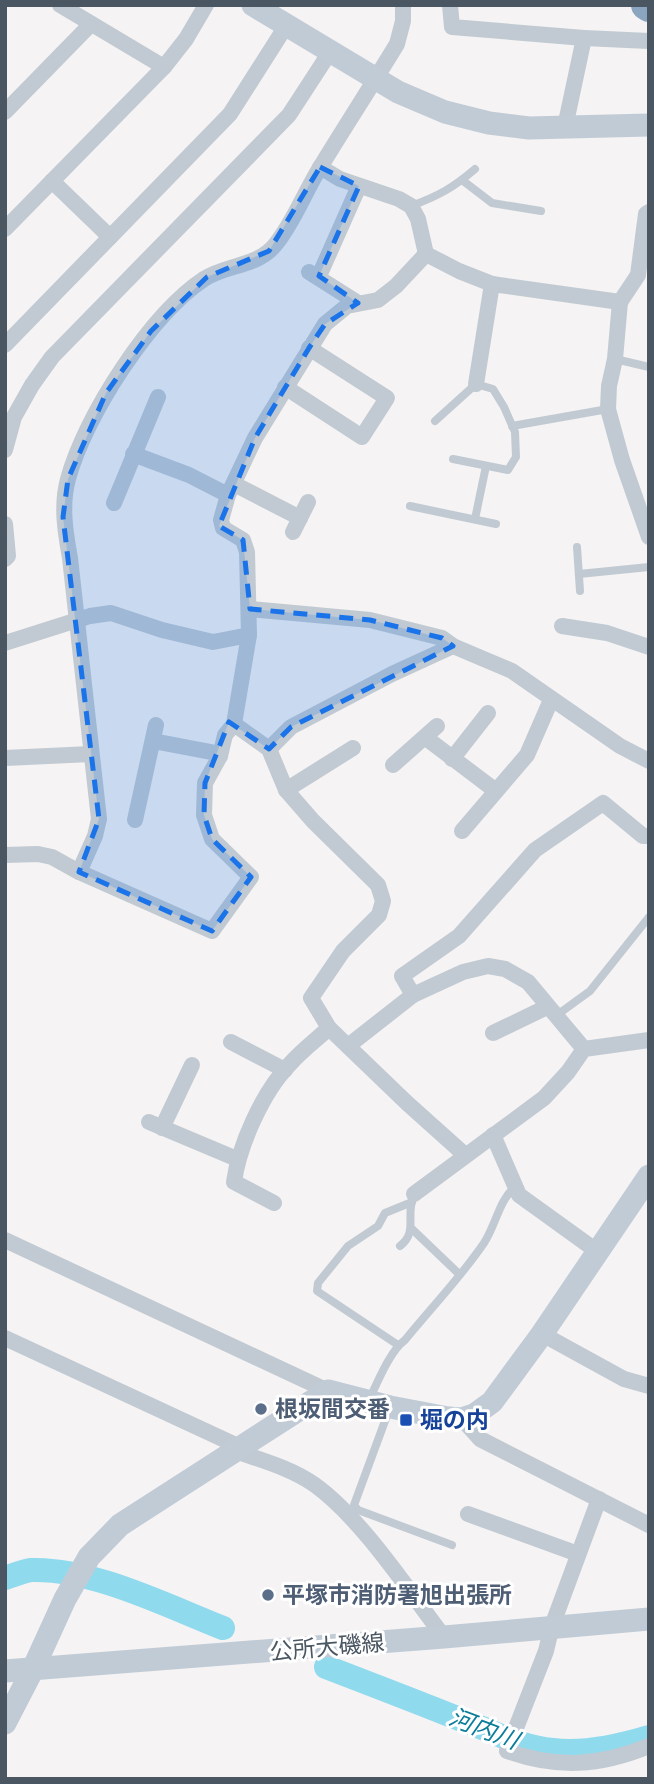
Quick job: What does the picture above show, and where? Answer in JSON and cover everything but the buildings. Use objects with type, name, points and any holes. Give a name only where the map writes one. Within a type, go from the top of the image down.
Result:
[{"type":"street","points":[[60,5],[164,67]]},
{"type":"street","points":[[5,229],[164,67],[186,39],[206,5]]},
{"type":"street","points":[[253,5],[398,92],[445,112],[489,123],[516,126],[649,125]]},
{"type":"street","points":[[79,872],[95,836],[99,819],[63,517],[68,479],[90,422],[106,393],[151,331],[182,297],[207,277],[262,257],[276,244],[320,167],[397,44],[403,21],[403,5]]},
{"type":"street","points":[[450,5],[452,27],[649,41]]},
{"type":"street","points":[[5,112],[91,24]]},
{"type":"street","points":[[5,345],[230,114],[286,26]]},
{"type":"street","points":[[565,127],[584,38]]},
{"type":"street","points":[[5,450],[14,417],[52,357],[289,115],[330,52]]},
{"type":"street","points":[[320,167],[340,179],[399,199],[411,206],[418,219],[426,254]]},
{"type":"street","points":[[52,181],[110,237]]},
{"type":"street","points":[[358,303],[314,274],[359,186]]},
{"type":"street","points":[[649,212],[646,214],[638,275],[620,302],[608,409],[622,460],[649,537]]},
{"type":"street","points":[[426,254],[492,284],[620,302]]},
{"type":"street","points":[[5,855],[38,854],[52,857],[79,872],[212,931],[251,877],[212,839],[204,815],[205,783],[220,756],[225,735],[234,724],[249,635],[247,552],[243,540],[223,528],[220,520],[256,438],[325,324],[348,306],[378,300],[396,286],[426,254]]},
{"type":"street","points":[[476,384],[492,284]]},
{"type":"street","points":[[285,387],[362,437],[387,398],[309,348]]},
{"type":"street","points":[[114,503],[158,397]]},
{"type":"street","points":[[133,454],[231,490],[296,525],[308,502]]},
{"type":"street","points":[[5,524],[8,556],[5,559]]},
{"type":"street","points":[[250,609],[370,620],[442,638],[453,646],[512,671],[620,746],[646,759],[649,742]]},
{"type":"street","points":[[5,643],[90,616],[111,613],[162,630],[213,642],[249,635]]},
{"type":"street","points":[[562,626],[607,633],[649,647]]},
{"type":"street","points":[[269,749],[291,727],[392,674],[453,646]]},
{"type":"street","points":[[462,831],[527,755],[551,700]]},
{"type":"street","points":[[452,759],[488,713]]},
{"type":"street","points":[[234,724],[269,749],[286,790],[313,821],[378,885],[383,901],[379,915],[343,951],[311,998],[329,1028],[464,1155]]},
{"type":"street","points":[[393,765],[432,732],[452,759],[496,791]]},
{"type":"street","points":[[135,820],[154,733],[220,756]]},
{"type":"street","points":[[286,790],[343,763],[353,748]]},
{"type":"street","points":[[5,758],[91,754]]},
{"type":"street","points":[[413,995],[402,976],[459,936],[535,850],[603,803],[643,836],[649,836]]},
{"type":"street","points":[[348,1046],[413,995],[463,972],[488,966],[505,969],[528,982],[584,1049]]},
{"type":"street","points":[[493,1033],[552,1011]]},
{"type":"street","points":[[274,1203],[234,1182],[237,1159],[266,1097],[285,1070],[329,1028]]},
{"type":"street","points":[[413,1198],[464,1155],[544,1098],[568,1072],[584,1049],[649,1040]]},
{"type":"street","points":[[231,1042],[285,1070]]},
{"type":"street","points":[[192,1065],[156,1125],[237,1159]]},
{"type":"street","points":[[493,1135],[519,1195],[598,1252]]},
{"type":"street","points":[[5,1241],[328,1391],[379,1404],[462,1419],[474,1415],[492,1402],[542,1334],[649,1176]]},
{"type":"street","points":[[542,1334],[624,1379],[649,1386]]},
{"type":"street","points":[[5,1338],[314,1484],[382,1555],[444,1637]]},
{"type":"street","points":[[5,1724],[71,1588],[89,1557],[120,1525],[328,1391]]},
{"type":"street","points":[[462,1419],[480,1439],[649,1525]]},
{"type":"street","points":[[599,1499],[552,1626],[546,1651],[507,1751],[537,1760],[577,1764],[626,1755],[649,1746]]},
{"type":"street","points":[[468,1514],[578,1554]]},
{"type":"street","name":"公所大磯線","points":[[5,1671],[649,1619]]},
{"type":"lane","points":[[411,206],[437,197],[456,186],[475,169]]},
{"type":"lane","points":[[462,180],[492,203],[541,211]]},
{"type":"lane","points":[[615,359],[649,367]]},
{"type":"lane","points":[[435,421],[476,384],[494,390],[504,407],[515,432],[516,457],[508,470],[453,458]]},
{"type":"lane","points":[[512,426],[608,409]]},
{"type":"lane","points":[[475,519],[486,466]]},
{"type":"lane","points":[[410,506],[496,524]]},
{"type":"lane","points":[[577,547],[580,591]]},
{"type":"lane","points":[[579,574],[649,567]]},
{"type":"lane","points":[[552,1011],[590,991],[649,917]]},
{"type":"lane","points":[[452,1545],[358,1510],[354,1505],[379,1404],[381,1374],[398,1345],[405,1340],[482,1245],[494,1227],[505,1198],[516,1187]]},
{"type":"lane","points":[[413,1198],[410,1221],[412,1228],[459,1273]]},
{"type":"lane","points":[[398,1345],[317,1292],[318,1283],[348,1246],[378,1226],[385,1213],[413,1198]]},
{"type":"lane","points":[[400,1246],[407,1241],[412,1228]]},
{"type":"highlighted area","points":[[320,167],[359,186],[319,276],[358,303],[325,324],[309,348],[255,438],[219,526],[243,540],[250,609],[370,620],[442,638],[453,646],[291,727],[269,749],[229,722],[205,783],[204,815],[212,839],[251,877],[212,931],[79,872],[99,819],[63,517],[68,479],[106,393],[151,331],[207,277],[269,251]]},
{"type":"waterway","name":"河内川","points":[[5,1578],[31,1570],[79,1575],[154,1599],[223,1628]]},
{"type":"waterway","name":"河内川","points":[[326,1667],[530,1746],[565,1751],[589,1750],[649,1737]]},
{"type":"place","name":"根坂間交番","points":[[261,1409]]},
{"type":"place","name":"堀の内","points":[[406,1420]]},
{"type":"place","name":"平塚市消防署旭出張所","points":[[268,1595]]}]
